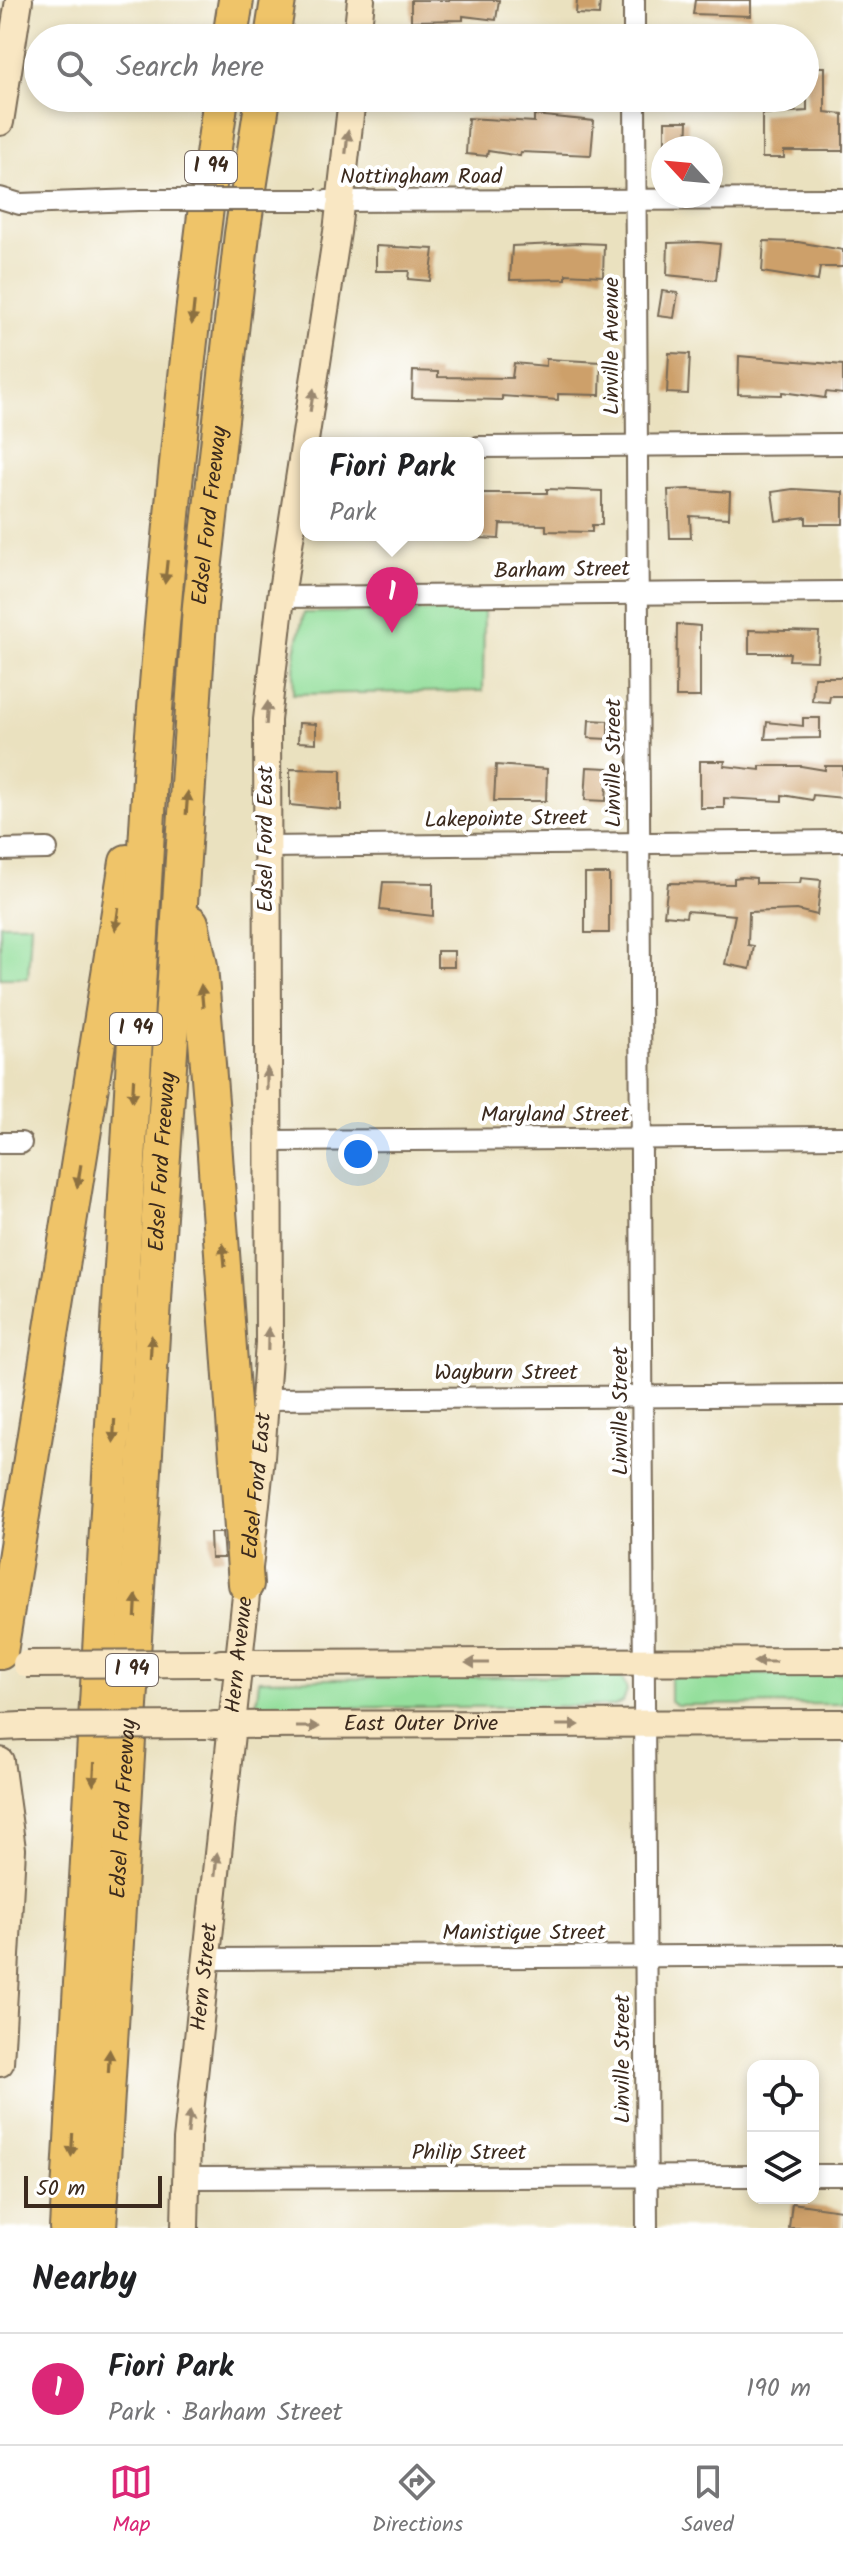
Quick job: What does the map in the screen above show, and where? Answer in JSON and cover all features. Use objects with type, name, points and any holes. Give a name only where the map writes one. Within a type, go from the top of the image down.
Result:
[{"type":"highway","points":[[232,24],[236,0]]},
{"type":"highway","points":[[274,24],[278,0]]},
{"type":"highway","name":"Edsel Ford Freeway","points":[[67,2228],[151,760],[165,579],[196,283],[219,112]]},
{"type":"highway","name":"Edsel Ford Freeway","points":[[99,2228],[182,880],[212,479],[261,112]]},
{"type":"highway","points":[[9,1661],[123,878],[151,760]]},
{"type":"highway","points":[[182,880],[200,966],[229,1319],[246,1584]]},
{"type":"street","points":[[0,122],[19,0]]},
{"type":"street","points":[[358,24],[361,0]]},
{"type":"street","points":[[634,0],[634,24]]},
{"type":"street","name":"Edsel Ford East","points":[[306,437],[329,201],[349,112]]},
{"type":"street","name":"Linville Avenue","points":[[635,112],[637,594]]},
{"type":"street","name":"Nottingham Road","points":[[0,198],[20,204],[138,200],[843,199]]},
{"type":"street","points":[[484,447],[843,444]]},
{"type":"street","name":"Edsel Ford East","points":[[246,1584],[269,1343],[267,720],[281,597],[300,479]]},
{"type":"street","name":"Barham Street","points":[[281,597],[843,592]]},
{"type":"street","name":"Linville Street","points":[[637,594],[645,1396],[647,2228]]},
{"type":"street","name":"Lakepointe Street","points":[[266,847],[843,841]]},
{"type":"street","points":[[0,850],[47,849]]},
{"type":"street","name":"Maryland Street","points":[[267,1141],[843,1137]]},
{"type":"street","points":[[0,1143],[21,1143]]},
{"type":"street","name":"Wayburn Street","points":[[265,1399],[843,1395]]},
{"type":"street","name":"Hern Avenue","points":[[219,1726],[238,1664],[246,1584]]},
{"type":"street","points":[[9,1661],[238,1664],[843,1661]]},
{"type":"street","name":"East Outer Drive","points":[[11,1726],[843,1723]]},
{"type":"street","name":"Hern Street","points":[[185,2228],[186,2178],[206,1959],[219,1726]]},
{"type":"street","points":[[0,1761],[12,1849],[0,2063]]},
{"type":"street","name":"Manistique Street","points":[[206,1959],[843,1955]]},
{"type":"street","points":[[819,2175],[843,2175]]},
{"type":"street","name":"Philip Street","points":[[186,2178],[747,2176]]},
{"type":"green space","points":[[484,610],[483,691],[293,694],[295,652],[304,613]]},
{"type":"green space","points":[[0,924],[31,924],[28,978],[0,978]]},
{"type":"green space","points":[[843,1673],[843,1704],[677,1705],[670,1701],[670,1678],[679,1675]]},
{"type":"green space","points":[[615,1675],[623,1680],[627,1690],[623,1702],[614,1706],[256,1708],[259,1680]]},
{"type":"building","points":[[411,0],[499,0],[496,20],[463,16],[463,20],[411,21]]},
{"type":"building","points":[[577,0],[600,0],[599,15],[576,14]]},
{"type":"building","points":[[695,0],[751,0],[751,16],[693,14]]},
{"type":"building","points":[[819,67],[825,67],[825,112],[843,114],[843,151],[784,151],[784,158],[762,158],[762,114],[819,112]]},
{"type":"building","points":[[534,115],[594,121],[591,155],[521,152],[520,156],[488,151],[487,156],[466,154],[468,118],[534,122]]},
{"type":"building","points":[[665,121],[688,121],[687,136],[665,136]]},
{"type":"building","points":[[764,241],[798,242],[843,250],[843,267],[820,267],[818,281],[762,272]]},
{"type":"building","points":[[668,243],[720,244],[716,280],[667,275]]},
{"type":"building","points":[[604,244],[603,276],[566,274],[566,279],[510,280],[512,246]]},
{"type":"building","points":[[376,246],[434,249],[430,281],[408,279],[409,271],[376,271]]},
{"type":"building","points":[[662,291],[678,293],[674,318],[658,316]]},
{"type":"building","points":[[669,353],[690,354],[688,394],[667,393]]},
{"type":"building","points":[[739,356],[843,365],[843,394],[826,392],[825,398],[782,392],[782,395],[738,394]]},
{"type":"building","points":[[546,359],[601,362],[600,395],[558,394],[558,400],[502,396],[502,400],[412,398],[413,371],[438,372],[438,377],[512,378],[514,363],[546,366]]},
{"type":"building","points":[[547,489],[602,491],[602,525],[592,525],[592,532],[546,531],[546,525],[500,524],[499,539],[484,538],[484,493],[547,493]]},
{"type":"building","points":[[793,489],[843,492],[843,524],[806,524],[806,517],[776,521],[772,492]]},
{"type":"building","points":[[668,490],[730,492],[729,518],[690,516],[691,538],[670,538]]},
{"type":"building","points":[[677,624],[700,626],[700,697],[676,697]]},
{"type":"building","points":[[749,630],[819,632],[817,661],[789,660],[790,653],[749,653]]},
{"type":"building","points":[[814,677],[843,677],[843,696],[830,696],[829,702],[812,701]]},
{"type":"building","points":[[803,718],[820,718],[820,738],[765,739],[767,722],[803,726]]},
{"type":"building","points":[[589,720],[608,721],[608,739],[588,738]]},
{"type":"building","points":[[299,723],[316,724],[316,743],[298,742]]},
{"type":"building","points":[[700,761],[725,761],[724,766],[760,770],[760,766],[801,766],[825,770],[825,766],[843,766],[843,798],[813,795],[812,800],[782,795],[782,801],[724,798],[724,808],[700,808]]},
{"type":"building","points":[[496,765],[547,769],[546,801],[494,801]]},
{"type":"building","points":[[587,767],[608,768],[606,801],[585,800]]},
{"type":"building","points":[[290,769],[341,770],[341,810],[290,805]]},
{"type":"building","points":[[585,874],[609,874],[609,933],[585,933]]},
{"type":"building","points":[[734,878],[756,878],[756,883],[800,883],[801,878],[821,880],[817,915],[797,910],[749,912],[748,945],[754,946],[750,969],[725,964],[735,915],[687,911],[686,917],[664,915],[668,883],[734,884]]},
{"type":"building","points":[[383,882],[433,883],[433,916],[380,910]]},
{"type":"building","points":[[437,951],[454,951],[454,967],[437,967]]},
{"type":"building","points":[[210,1533],[222,1533],[224,1558],[211,1558]]},
{"type":"building","points":[[792,2204],[841,2210],[840,2228],[789,2228]]},
{"type":"place","name":"Fiori Park","points":[[392,633]]}]
